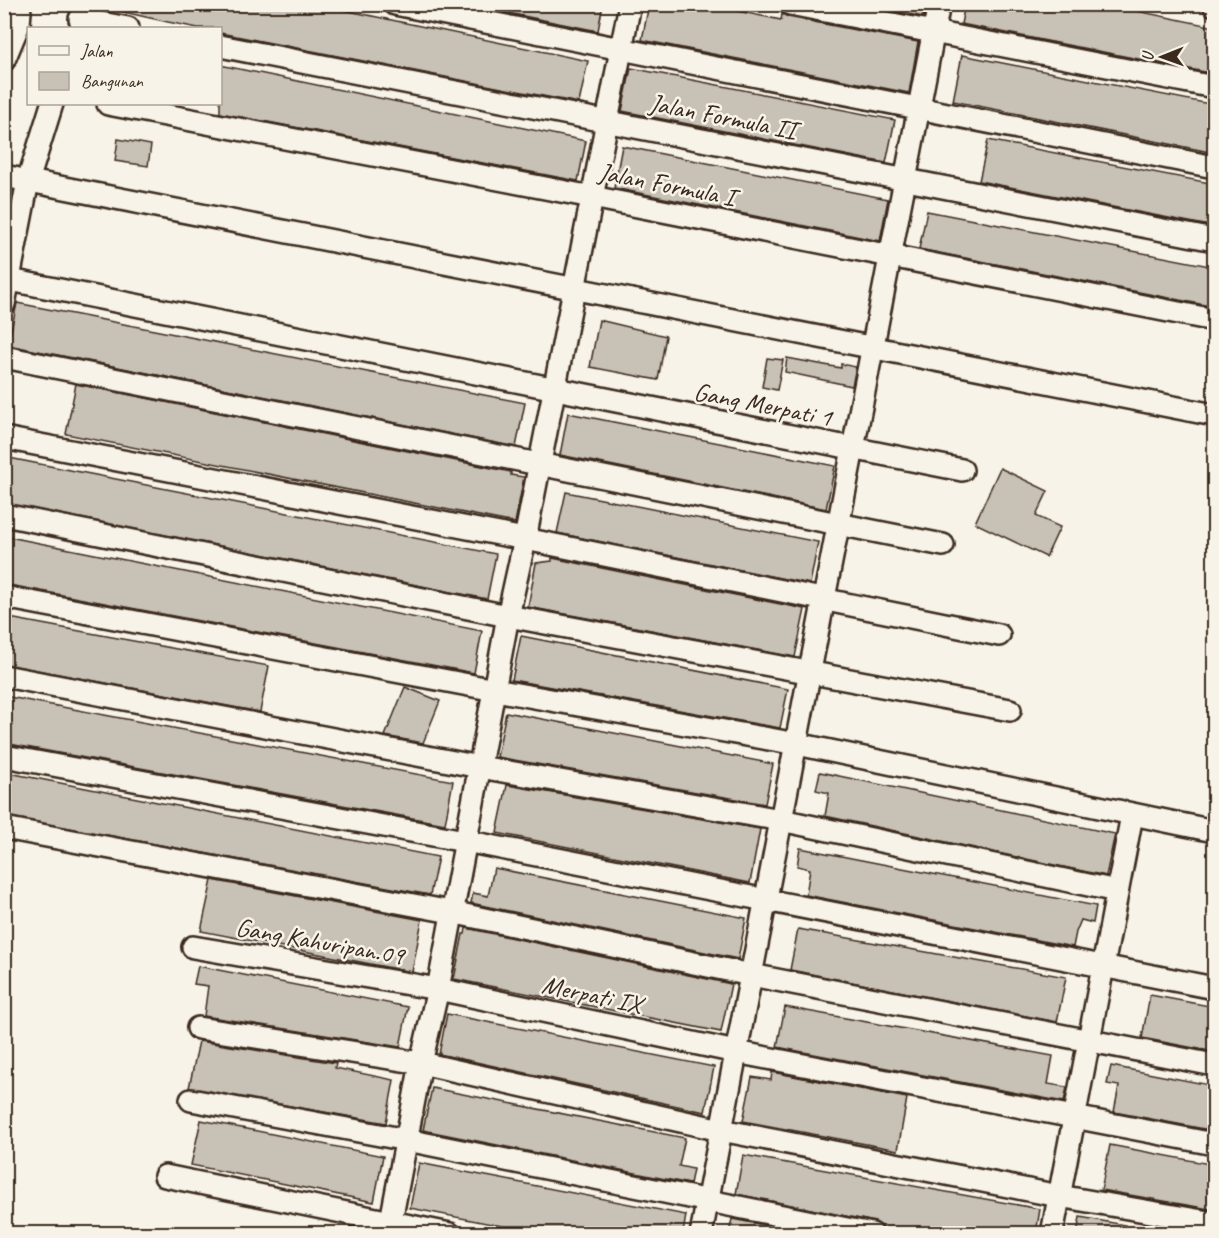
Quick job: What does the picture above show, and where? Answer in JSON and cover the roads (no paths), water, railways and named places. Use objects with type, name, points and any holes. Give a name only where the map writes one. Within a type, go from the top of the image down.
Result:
[{"type":"street","points":[[395,4],[1215,167]]},
{"type":"street","points":[[391,1221],[630,4]]},
{"type":"street","points":[[790,4],[1215,87]]},
{"type":"street","points":[[701,1233],[939,4]]},
{"type":"street","points":[[4,5],[16,7],[20,12],[19,24],[4,60]]},
{"type":"street","points":[[81,17],[124,27]]},
{"type":"street","name":"Jalan Formula II","points":[[222,46],[1215,240]]},
{"type":"street","points":[[4,304],[10,280],[15,178],[51,105]]},
{"type":"street","name":"Jalan Formula I","points":[[113,105],[1215,320]]},
{"type":"street","points":[[15,178],[872,349],[1214,413]]},
{"type":"street","name":"Gang Merpati 1","points":[[10,280],[962,470]]},
{"type":"street","points":[[4,357],[943,545]]},
{"type":"street","points":[[4,438],[525,539],[999,635]]},
{"type":"street","points":[[4,515],[508,616],[1010,710]]},
{"type":"street","points":[[4,597],[495,690],[797,744],[1215,831]]},
{"type":"street","points":[[4,676],[480,767],[781,820],[1117,891]]},
{"type":"street","points":[[4,756],[465,841],[1215,988]]},
{"type":"street","points":[[1052,1233],[1132,815]]},
{"type":"street","points":[[4,828],[451,912],[751,975],[1215,1065]]},
{"type":"street","name":"Gang Kahuripan.09","points":[[193,947],[438,989]]},
{"type":"street","name":"Merpati IX","points":[[438,989],[736,1052],[1215,1144]]},
{"type":"street","points":[[198,1028],[421,1064],[721,1130],[1059,1196],[1215,1223]]},
{"type":"street","points":[[191,1100],[407,1140],[872,1233]]},
{"type":"street","points":[[165,1176],[450,1233]]}]
